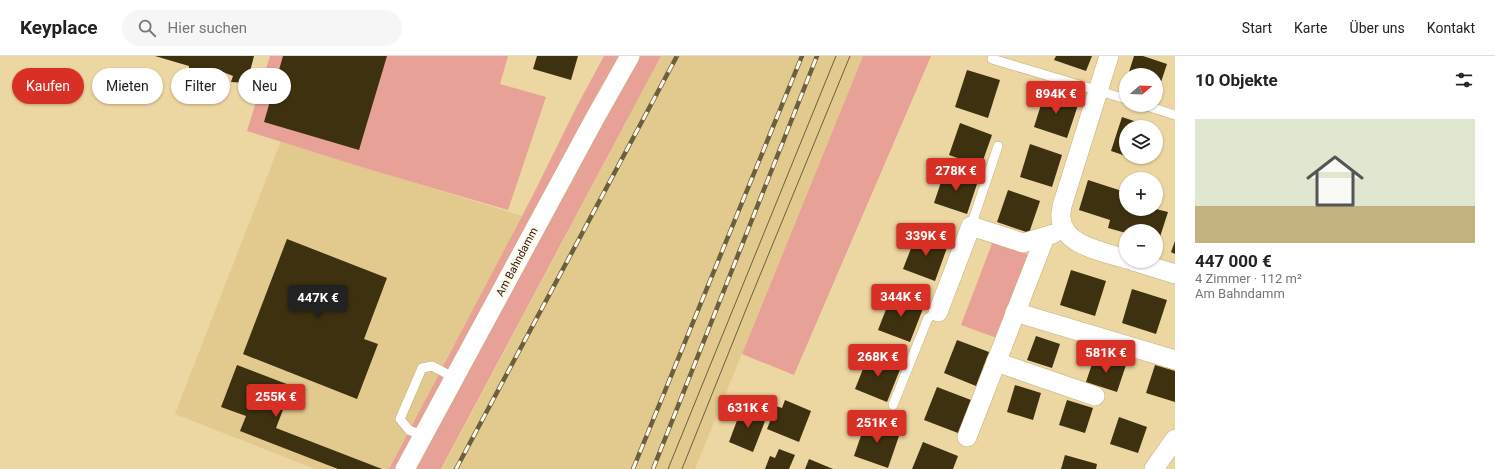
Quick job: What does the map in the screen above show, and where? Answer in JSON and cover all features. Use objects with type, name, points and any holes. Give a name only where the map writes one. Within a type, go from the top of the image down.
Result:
[{"type":"street","name":"Am Bahndamm","points":[[405,469],[630,56]]},
{"type":"street","points":[[1109,56],[1062,206],[1061,219],[1064,229],[1071,239],[1083,245],[1119,257]]},
{"type":"street","points":[[938,312],[971,226],[1023,243],[1045,237],[1064,229]]},
{"type":"street","points":[[967,437],[1045,237]]},
{"type":"street","points":[[1156,268],[1175,274]]},
{"type":"street","points":[[1015,312],[1175,360]]},
{"type":"street","points":[[996,362],[1094,396]]},
{"type":"street","points":[[1154,469],[1175,439]]},
{"type":"lane","points":[[992,59],[1119,97]]},
{"type":"lane","points":[[1163,111],[1175,115]]},
{"type":"lane","points":[[971,226],[998,146]]},
{"type":"lane","points":[[892,404],[928,318],[938,312]]},
{"type":"lane","points":[[423,436],[409,430],[400,419],[422,368],[432,366],[455,378]]},
{"type":"shaded area","points":[[270,56],[508,56],[500,84],[546,97],[508,210],[365,168],[247,131],[255,104],[291,104],[291,68],[266,68]]},
{"type":"shaded area","points":[[604,56],[661,56],[441,469],[389,469],[532,197],[577,106]]},
{"type":"shaded area","points":[[661,56],[863,56],[695,469],[442,469]]},
{"type":"shaded area","points":[[863,56],[931,56],[794,375],[742,354]]},
{"type":"shaded area","points":[[281,141],[522,216],[389,469],[315,469],[175,414]]},
{"type":"shaded area","points":[[993,241],[1029,255],[997,338],[961,325]]},
{"type":"building","points":[[155,56],[254,56],[251,68],[238,68],[238,82],[231,82],[233,76],[230,75],[230,68],[189,68],[189,66]]},
{"type":"building","points":[[283,56],[387,56],[359,150],[264,122],[269,104],[291,104],[291,68],[280,68]]},
{"type":"building","points":[[537,56],[578,56],[571,80],[533,69]]},
{"type":"building","points":[[1056,56],[1092,56],[1086,71],[1054,60]]},
{"type":"building","points":[[1134,56],[1143,56],[1167,64],[1163,76],[1163,68],[1130,68]]},
{"type":"building","points":[[967,70],[1000,80],[988,118],[955,107]]},
{"type":"building","points":[[1045,92],[1079,102],[1067,138],[1034,127]]},
{"type":"building","points":[[1122,117],[1131,120],[1121,120]]},
{"type":"building","points":[[960,123],[992,135],[981,166],[949,155]]},
{"type":"building","points":[[1119,126],[1119,154],[1111,151]]},
{"type":"building","points":[[1030,144],[1062,155],[1052,187],[1020,177]]},
{"type":"building","points":[[945,170],[978,181],[967,214],[934,203]]},
{"type":"building","points":[[1088,180],[1119,190],[1119,216],[1163,216],[1163,211],[1168,212],[1163,228],[1163,224],[1119,224],[1119,231],[1108,228],[1110,220],[1079,210]]},
{"type":"building","points":[[1008,190],[1040,201],[1029,233],[997,222]]},
{"type":"building","points":[[917,233],[948,245],[935,281],[903,269]]},
{"type":"building","points":[[287,239],[387,278],[364,339],[378,344],[357,399],[243,354]]},
{"type":"building","points":[[1175,241],[1175,254],[1171,252]]},
{"type":"building","points":[[1071,270],[1106,281],[1095,316],[1060,305]]},
{"type":"building","points":[[1132,289],[1167,300],[1156,334],[1122,323]]},
{"type":"building","points":[[892,294],[924,306],[910,342],[878,330]]},
{"type":"building","points":[[1036,336],[1060,344],[1052,368],[1027,360]]},
{"type":"building","points":[[957,340],[989,352],[976,386],[944,373]]},
{"type":"building","points":[[869,354],[901,367],[887,402],[855,389]]},
{"type":"building","points":[[1095,355],[1126,365],[1117,392],[1086,382]]},
{"type":"building","points":[[237,365],[292,386],[276,428],[382,469],[338,469],[240,431],[246,416],[221,407]]},
{"type":"building","points":[[1155,365],[1175,371],[1175,402],[1146,393]]},
{"type":"building","points":[[1015,385],[1041,393],[1033,420],[1007,412]]},
{"type":"building","points":[[937,387],[971,400],[958,433],[924,420]]},
{"type":"building","points":[[785,400],[811,411],[799,442],[767,429],[776,406],[782,408]]},
{"type":"building","points":[[1067,400],[1093,408],[1085,433],[1059,425]]},
{"type":"building","points":[[742,407],[767,416],[753,452],[729,442]]},
{"type":"building","points":[[1119,417],[1147,427],[1138,453],[1110,444]]},
{"type":"building","points":[[866,421],[900,433],[888,468],[854,456]]},
{"type":"building","points":[[923,442],[958,456],[953,469],[912,469]]},
{"type":"building","points":[[779,449],[795,455],[789,469],[765,469],[770,456],[775,458]]},
{"type":"building","points":[[1065,455],[1097,464],[1096,469],[1061,469]]},
{"type":"building","points":[[809,459],[833,469],[805,469]]},
{"type":"tram line","points":[[668,469],[836,56]]},
{"type":"tram line","points":[[682,469],[850,56]]},
{"type":"railway","points":[[456,469],[677,56]]},
{"type":"railway","points":[[633,469],[802,56]]},
{"type":"railway","points":[[653,469],[817,56]]}]
